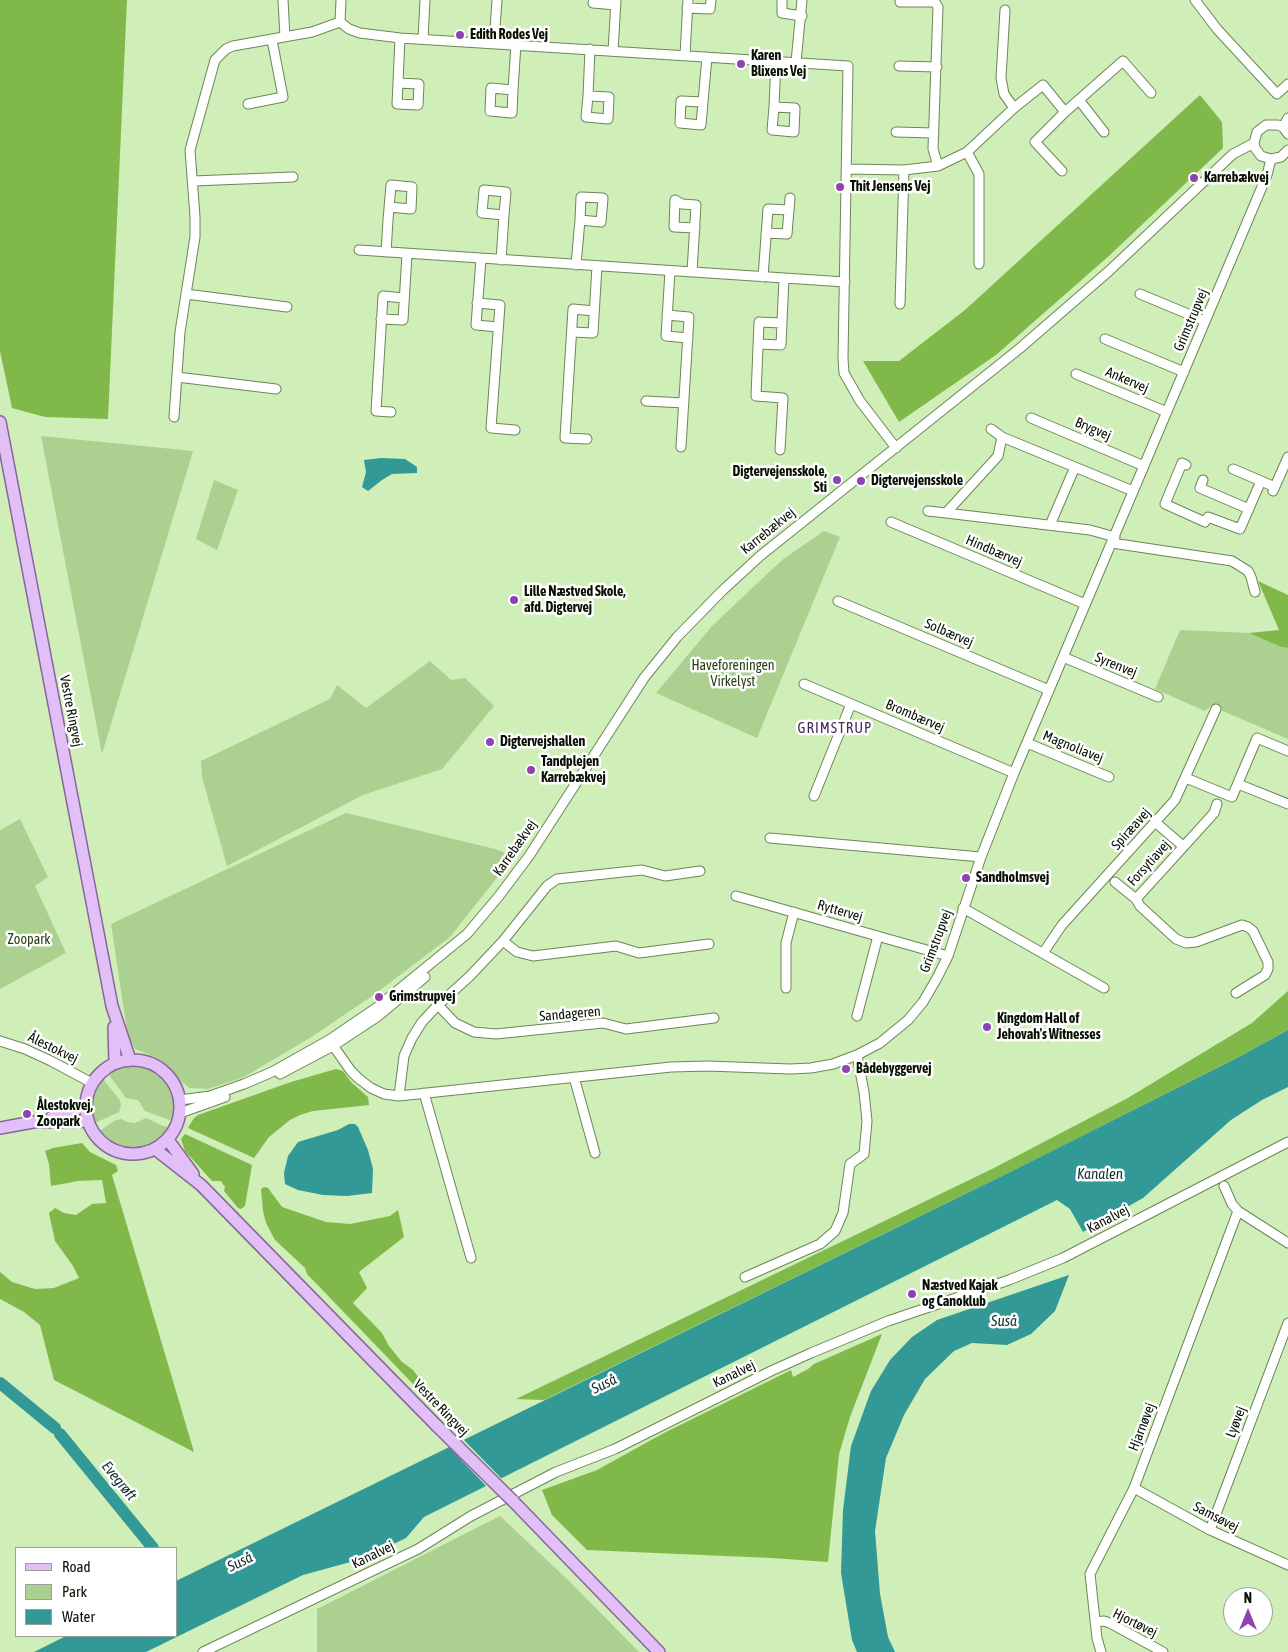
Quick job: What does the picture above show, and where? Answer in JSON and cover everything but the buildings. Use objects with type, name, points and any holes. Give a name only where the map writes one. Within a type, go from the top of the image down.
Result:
[{"type":"main road","name":"Vestre Ringvej","points":[[0,422],[112,1006],[130,1060]]},
{"type":"main road","name":"Vestre Ringvej","points":[[112,1006],[115,1063]]},
{"type":"main road","points":[[130,1060],[150,1063],[166,1074],[175,1086],[180,1100],[180,1114],[174,1132],[168,1140],[155,1149],[135,1155],[114,1151],[98,1139],[88,1121],[85,1106],[92,1084],[102,1071],[115,1063],[130,1060]]},
{"type":"main road","points":[[0,1128],[33,1122],[85,1106]]},
{"type":"main road","points":[[33,1122],[88,1121]]},
{"type":"main road","name":"Vestre Ringvej","points":[[168,1140],[201,1185]]},
{"type":"main road","name":"Vestre Ringvej","points":[[155,1149],[201,1185],[659,1652]]},
{"type":"street","points":[[283,0],[285,37]]},
{"type":"street","points":[[340,22],[341,0]]},
{"type":"street","points":[[422,39],[425,0]]},
{"type":"street","points":[[494,43],[497,0]]},
{"type":"street","points":[[594,0],[594,3],[616,2],[613,51]]},
{"type":"street","points":[[685,55],[688,4],[710,9],[711,0]]},
{"type":"street","points":[[782,0],[782,12],[802,16]]},
{"type":"street","points":[[796,62],[802,16],[802,0]]},
{"type":"street","points":[[1195,0],[1217,29],[1277,94],[1288,84]]},
{"type":"street","points":[[900,2],[935,2],[938,7],[933,149],[938,166]]},
{"type":"street","points":[[1005,10],[1001,78],[1004,94],[1014,108]]},
{"type":"street","points":[[174,417],[180,332],[194,237],[193,180],[190,150],[215,60],[226,48],[312,32],[340,22]]},
{"type":"street","points":[[340,22],[349,29],[360,33],[400,38],[848,66],[844,373],[860,401],[896,448]]},
{"type":"street","points":[[398,83],[400,38]]},
{"type":"street","points":[[248,104],[283,97],[272,40]]},
{"type":"street","points":[[513,90],[516,44]]},
{"type":"street","points":[[588,96],[590,49]]},
{"type":"street","points":[[703,102],[707,57]]},
{"type":"street","points":[[776,61],[772,130],[794,132]]},
{"type":"street","points":[[1062,171],[1035,142],[1065,112],[1123,61],[1151,93]]},
{"type":"street","points":[[899,66],[937,67]]},
{"type":"street","points":[[847,169],[904,170],[938,166],[967,152],[1014,108],[1043,85],[1065,112]]},
{"type":"street","points":[[1079,100],[1104,132]]},
{"type":"street","points":[[774,107],[795,108],[794,141]]},
{"type":"street","points":[[1288,118],[1286,130],[1272,124],[1261,127],[1254,143],[1261,156],[1271,159],[1281,157],[1288,150]]},
{"type":"street","points":[[896,132],[934,133]]},
{"type":"street","name":"Karrebækvej","points":[[180,1114],[275,1076],[376,1017],[425,977],[456,948],[499,896],[529,856],[644,678],[677,637],[722,591],[760,556],[1027,342],[1109,270],[1234,154],[1254,143]]},
{"type":"street","points":[[967,152],[979,174],[979,264]]},
{"type":"street","name":"Grimstrupvej","points":[[331,1043],[351,1071],[371,1088],[384,1094],[400,1096],[671,1067],[706,1066],[790,1070],[811,1068],[833,1064],[858,1055],[880,1043],[908,1020],[923,1002],[948,956],[981,857],[1014,773],[1267,175],[1271,159]]},
{"type":"street","points":[[900,304],[904,170]]},
{"type":"street","points":[[193,180],[293,177]]},
{"type":"street","points":[[766,233],[787,234],[790,198]]},
{"type":"street","points":[[386,252],[389,207]]},
{"type":"street","points":[[763,277],[768,209],[789,210]]},
{"type":"street","points":[[501,260],[504,215]]},
{"type":"street","points":[[576,265],[580,220]]},
{"type":"street","points":[[692,272],[695,228]]},
{"type":"street","points":[[359,250],[845,282]]},
{"type":"street","points":[[381,319],[403,320],[407,254]]},
{"type":"street","points":[[481,259],[476,325],[498,327]]},
{"type":"street","points":[[572,332],[593,333],[597,266]]},
{"type":"street","points":[[670,271],[666,336],[688,338]]},
{"type":"street","points":[[758,344],[781,345],[784,278]]},
{"type":"street","points":[[186,294],[287,307]]},
{"type":"street","points":[[1140,294],[1205,322]]},
{"type":"street","points":[[390,412],[376,411],[383,296],[404,298]]},
{"type":"street","points":[[477,303],[500,305],[491,428],[515,430]]},
{"type":"street","points":[[587,439],[565,438],[573,309],[594,311]]},
{"type":"street","points":[[667,316],[689,317],[681,447]]},
{"type":"street","points":[[780,450],[782,398],[756,396],[759,322],[782,323]]},
{"type":"street","points":[[1104,339],[1184,372]]},
{"type":"street","name":"Ankervej","points":[[1076,374],[1167,412]]},
{"type":"street","points":[[177,377],[276,389]]},
{"type":"street","points":[[646,401],[684,403]]},
{"type":"street","name":"Brygvej","points":[[1031,418],[1144,466]]},
{"type":"street","points":[[991,430],[1002,437],[1133,491]]},
{"type":"street","points":[[946,513],[998,456],[1002,437]]},
{"type":"street","points":[[1234,469],[1262,481],[1273,490],[1288,457]]},
{"type":"street","points":[[1186,465],[1182,463],[1165,504],[1205,522],[1208,517],[1240,529],[1262,481]]},
{"type":"street","points":[[1050,525],[1075,467]]},
{"type":"street","points":[[1203,480],[1200,488],[1249,509]]},
{"type":"street","points":[[928,511],[1090,530],[1113,540],[1232,560],[1248,571],[1255,592]]},
{"type":"street","name":"Hindbærvej","points":[[891,522],[1086,604]]},
{"type":"street","name":"Solbærvej","points":[[838,602],[1049,690]]},
{"type":"street","name":"Syrenvej","points":[[1063,657],[1158,697]]},
{"type":"street","name":"Brombærvej","points":[[804,684],[1014,773]]},
{"type":"street","points":[[814,796],[851,704]]},
{"type":"street","name":"Spiræavej","points":[[1043,953],[1062,926],[1175,800],[1216,709]]},
{"type":"street","points":[[1186,778],[1232,797],[1257,738],[1288,751]]},
{"type":"street","name":"Magnoliavej","points":[[1027,742],[1109,777]]},
{"type":"street","points":[[1238,784],[1288,804]]},
{"type":"street","name":"Forsytiavej","points":[[1136,899],[1214,813],[1217,804]]},
{"type":"street","name":"Forsytiavej","points":[[1155,822],[1183,846]]},
{"type":"street","points":[[770,838],[981,857]]},
{"type":"street","points":[[400,1096],[404,1056],[422,1022],[503,941],[547,886],[557,880],[642,870],[665,876],[700,871]]},
{"type":"street","name":"Forsytiavej","points":[[1115,882],[1136,899],[1140,906],[1176,939],[1186,943],[1196,942],[1242,925],[1248,927],[1268,962],[1268,968],[1265,975],[1236,993]]},
{"type":"street","name":"Ryttervej","points":[[736,896],[948,956]]},
{"type":"street","points":[[963,908],[1104,988]]},
{"type":"street","points":[[786,988],[786,943],[794,912]]},
{"type":"street","name":"Karrebækvej","points":[[180,1100],[210,1096],[244,1084],[331,1043],[421,973],[467,934]]},
{"type":"street","points":[[857,1016],[878,936]]},
{"type":"street","points":[[503,941],[517,952],[533,956],[616,946],[639,953],[709,944]]},
{"type":"street","name":"Sandageren","points":[[438,1004],[455,1023],[474,1032],[496,1034],[603,1023],[626,1029],[714,1018]]},
{"type":"street","name":"Ålestokvej","points":[[0,1041],[25,1049],[51,1061],[92,1084]]},
{"type":"street","points":[[746,1277],[820,1244],[835,1230],[844,1213],[850,1164],[864,1154],[867,1121],[858,1055]]},
{"type":"street","points":[[574,1077],[595,1153]]},
{"type":"street","points":[[424,1093],[471,1258]]},
{"type":"street","name":"Kanalvej","points":[[203,1652],[418,1549],[471,1516],[556,1472],[615,1449],[811,1353],[888,1321],[1009,1280],[1063,1258],[1288,1142]]},
{"type":"street","points":[[1224,1186],[1232,1204],[1238,1211],[1288,1244]]},
{"type":"street","name":"Hjarnøvej","points":[[1101,1652],[1095,1622],[1090,1574],[1134,1488],[1238,1211]]},
{"type":"street","name":"Lyøvej","points":[[1210,1530],[1288,1323]]},
{"type":"street","name":"Samsøvej","points":[[1134,1488],[1210,1530],[1288,1565]]},
{"type":"street","name":"Hjortøvej","points":[[1095,1622],[1104,1621],[1110,1623],[1163,1652]]},
{"type":"green space","points":[[0,0],[127,0],[108,419],[45,417],[12,408],[0,351]]},
{"type":"green space","points":[[1200,95],[1222,122],[1223,148],[1110,255],[996,355],[899,422],[863,361],[899,361],[965,310]]},
{"type":"green space","points":[[41,436],[193,451],[102,754]]},
{"type":"green space","points":[[214,480],[238,490],[217,550],[196,539]]},
{"type":"green space","name":"Haveforeningen Virkelyst","points":[[824,531],[840,537],[757,738],[656,693],[712,626],[782,560]]},
{"type":"green space","points":[[1258,581],[1288,595],[1288,648],[1281,647],[1249,633],[1279,630]]},
{"type":"green space","points":[[1180,630],[1249,633],[1281,647],[1288,648],[1288,739],[1211,706],[1205,711],[1155,689]]},
{"type":"green space","points":[[430,661],[451,680],[465,678],[494,706],[442,769],[363,795],[227,866],[202,777],[201,761],[330,699],[337,685],[366,708]]},
{"type":"green space","points":[[346,813],[495,849],[514,856],[450,937],[375,994],[313,1036],[244,1077],[208,1089],[189,1088],[155,1057],[135,1049],[128,1037],[111,924]]},
{"type":"green space","name":"Zoopark","points":[[20,819],[48,877],[35,886],[66,953],[0,989],[0,830]]},
{"type":"green space","points":[[1288,991],[1288,1030],[1237,1058],[1004,1175],[544,1400],[516,1399],[994,1168],[1126,1099],[1252,1023]]},
{"type":"green space","points":[[128,1066],[149,1069],[165,1081],[174,1100],[172,1121],[145,1111],[138,1100],[126,1098],[109,1075],[116,1069]]},
{"type":"green space","points":[[336,1069],[343,1071],[352,1083],[368,1097],[369,1105],[313,1111],[300,1115],[290,1120],[269,1137],[254,1158],[188,1128],[198,1115],[291,1082]]},
{"type":"green space","points":[[103,1079],[120,1100],[121,1106],[119,1112],[95,1123],[92,1113],[92,1100],[97,1087]]},
{"type":"green space","points":[[146,1118],[169,1127],[160,1138],[142,1147],[128,1148],[115,1144],[100,1131],[114,1121],[121,1119],[135,1123]]},
{"type":"green space","points":[[185,1134],[252,1165],[245,1206],[241,1209],[238,1208],[224,1191],[225,1187],[221,1181],[212,1181],[185,1151],[181,1139]]},
{"type":"green space","points":[[82,1143],[90,1152],[116,1165],[118,1171],[112,1175],[194,1452],[54,1380],[40,1325],[24,1312],[0,1299],[0,1272],[12,1282],[35,1289],[54,1288],[79,1278],[55,1241],[49,1213],[55,1208],[64,1213],[76,1215],[92,1204],[106,1203],[102,1180],[78,1181],[51,1186],[49,1164],[45,1151]]},
{"type":"green space","points":[[264,1187],[268,1188],[282,1207],[326,1222],[350,1224],[390,1216],[398,1210],[404,1237],[359,1272],[367,1288],[353,1303],[382,1333],[389,1346],[402,1362],[413,1370],[419,1378],[415,1386],[307,1274],[305,1268],[275,1240],[266,1223],[263,1211],[261,1189]]},
{"type":"green space","points":[[882,1334],[850,1417],[839,1454],[828,1562],[587,1550],[552,1515],[542,1490],[597,1470],[662,1434],[791,1370],[793,1377],[814,1364]]},
{"type":"green space","points":[[500,1516],[568,1580],[639,1652],[317,1652],[317,1609]]},
{"type":"water","points":[[381,458],[405,459],[417,467],[417,473],[392,474],[368,491],[362,487],[366,472],[364,460]]},
{"type":"water","name":"Kanalen","points":[[1288,1030],[1288,1087],[1262,1100],[1231,1120],[1143,1198],[1083,1232],[1070,1209],[1057,1200],[424,1517],[406,1538],[365,1558],[303,1575],[178,1636],[178,1580],[1004,1175],[1237,1058]]},
{"type":"water","points":[[349,1124],[355,1124],[358,1127],[368,1150],[373,1169],[372,1193],[347,1196],[323,1195],[298,1190],[285,1184],[284,1173],[288,1156],[298,1142],[338,1130]]},
{"type":"water","name":"Suså","points":[[1069,1275],[1055,1311],[1031,1334],[1007,1345],[972,1343],[954,1351],[925,1379],[904,1415],[886,1458],[875,1531],[880,1594],[888,1637],[895,1652],[857,1652],[852,1640],[841,1573],[843,1510],[851,1446],[871,1391],[890,1360],[912,1337],[937,1320]]},
{"type":"water","name":"Kanalen","points":[[64,1637],[177,1637],[146,1652],[34,1652]]},
{"type":"pier","points":[[462,1438],[503,1480],[488,1488],[447,1445]]},
{"type":"waterway","name":"Evegrøft","points":[[0,1383],[55,1428]]},
{"type":"waterway","name":"Evegrøft","points":[[60,1434],[152,1547]]},
{"type":"place","name":"Edith Rodes Vej","points":[[460,35]]},
{"type":"place","name":"Karen Blixens Vej","points":[[741,64]]},
{"type":"place","name":"Karrebækvej","points":[[1194,178]]},
{"type":"place","name":"Thit Jensens Vej","points":[[840,187]]},
{"type":"place","name":"Digtervejensskole, Sti","points":[[837,480]]},
{"type":"place","name":"Digtervejensskole","points":[[861,481]]},
{"type":"place","name":"Lille Næstved Skole, afd. Digtervej","points":[[514,600]]},
{"type":"place","name":"Digtervejshallen","points":[[490,742]]},
{"type":"place","name":"Tandplejen Karrebækvej","points":[[531,770]]},
{"type":"place","name":"Sandholmsvej","points":[[966,878]]},
{"type":"place","name":"Grimstrupvej","points":[[379,997]]},
{"type":"place","name":"Kingdom Hall of Jehovah's Witnesses","points":[[987,1027]]},
{"type":"place","name":"Bådebyggervej","points":[[846,1069]]},
{"type":"place","name":"Ålestokvej, Zoopark","points":[[27,1114]]},
{"type":"place","name":"Næstved Kajak og Canoklub","points":[[912,1294]]},
{"type":"district","name":"GRIMSTRUP","points":[[835,728]]}]
